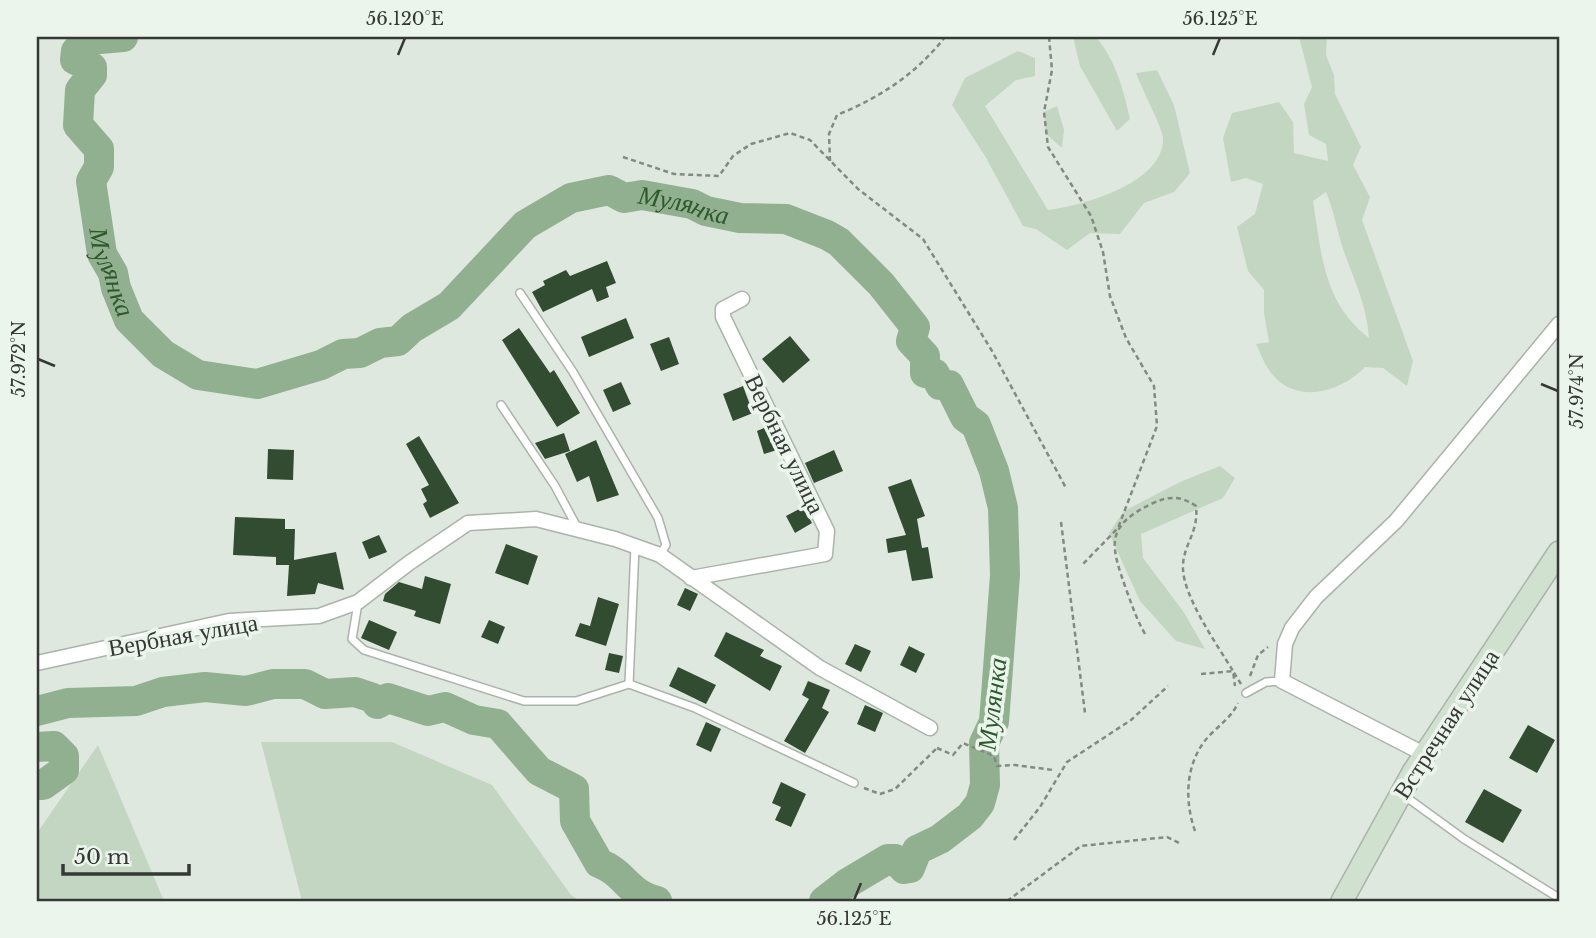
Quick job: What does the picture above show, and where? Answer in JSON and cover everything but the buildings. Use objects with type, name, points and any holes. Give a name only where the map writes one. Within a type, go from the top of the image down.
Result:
[{"type":"main road","name":"Встречная улица","points":[[1342,901],[1424,754],[1559,552]]},
{"type":"street","name":"Вербная улица","points":[[691,578],[825,554],[827,531],[723,317],[723,309],[742,299]]},
{"type":"street","points":[[1424,754],[1282,681],[1283,653],[1292,628],[1317,597],[1396,522],[1559,324]]},
{"type":"street","name":"Вербная улица","points":[[37,663],[229,621],[319,617],[358,602],[468,523],[536,519],[660,555],[820,668],[930,728]]},
{"type":"lane","points":[[520,293],[573,372],[658,518],[666,545],[660,555]]},
{"type":"lane","points":[[501,405],[555,486],[578,530]]},
{"type":"lane","points":[[629,684],[635,547]]},
{"type":"lane","points":[[358,602],[352,639],[365,650],[524,701],[576,701],[629,684],[695,708],[854,783]]},
{"type":"lane","points":[[1246,693],[1266,682],[1282,681]]},
{"type":"lane","points":[[1401,793],[1464,839],[1559,898]]},
{"type":"path","points":[[830,161],[829,134],[837,115],[885,93],[931,55],[945,37]]},
{"type":"path","points":[[1049,37],[1052,70],[1044,112],[1048,147],[1091,216],[1103,251],[1110,296],[1126,338],[1154,386],[1157,426],[1113,543],[1117,569],[1131,610],[1145,634]]},
{"type":"path","points":[[623,158],[674,174],[719,176],[733,156],[751,144],[790,133],[810,140],[859,190],[923,239],[992,351],[1066,488]]},
{"type":"path","points":[[1083,564],[1130,514],[1164,498],[1184,497],[1196,506],[1198,522],[1185,552],[1183,569],[1188,590],[1246,693]]},
{"type":"path","points":[[1061,522],[1085,713]]},
{"type":"path","points":[[1246,693],[1258,655],[1292,628]]},
{"type":"path","points":[[1201,674],[1233,671]]},
{"type":"path","points":[[1195,831],[1189,767],[1198,749],[1238,704],[1233,671]]},
{"type":"path","points":[[1014,840],[1040,807],[1068,762],[1131,720],[1168,686]]},
{"type":"path","points":[[854,783],[880,794],[895,789],[937,748],[953,755],[963,743],[994,756],[997,766],[1015,765],[1053,770]]},
{"type":"path","points":[[1007,901],[1081,846],[1167,837],[1179,842]]},
{"type":"green space","points":[[1073,37],[1096,37],[1114,66],[1130,119],[1117,131],[1080,66]]},
{"type":"green space","points":[[1299,37],[1327,37],[1326,55],[1334,75],[1335,94],[1361,147],[1353,165],[1370,197],[1362,220],[1413,361],[1407,386],[1383,368],[1365,367],[1344,383],[1332,388],[1319,392],[1294,390],[1282,384],[1272,374],[1256,344],[1269,342],[1264,313],[1264,290],[1248,271],[1237,227],[1255,214],[1263,184],[1246,178],[1231,182],[1223,138],[1232,113],[1279,102],[1293,122],[1294,153],[1328,161],[1326,144],[1309,135],[1304,104],[1312,87]],"holes":[[[1326,192],[1363,304],[1369,338],[1342,309],[1327,277],[1313,201]]]},
{"type":"green space","points":[[1018,51],[1035,58],[1035,76],[1016,80],[985,106],[1048,210],[1081,203],[1119,189],[1151,168],[1160,154],[1162,132],[1136,73],[1157,70],[1174,105],[1190,173],[1174,192],[1144,203],[1120,234],[1090,233],[1067,250],[1036,229],[1023,226],[985,156],[952,105],[965,78]]},
{"type":"green space","points":[[1057,106],[1064,130],[1062,148],[1046,134],[1044,112]]},
{"type":"green space","points":[[1220,466],[1235,478],[1223,498],[1141,534],[1143,558],[1183,611],[1205,649],[1176,641],[1140,601],[1109,533],[1124,511],[1180,482]]},
{"type":"green space","points":[[261,742],[392,742],[492,785],[571,895],[580,901],[302,901]]},
{"type":"green space","points":[[98,745],[164,901],[37,901],[37,833]]},
{"type":"waterway","name":"Мулянка","points":[[123,37],[88,40],[76,51],[75,60],[92,67],[92,75],[80,90],[78,125],[99,149],[99,167],[91,181],[102,254],[113,273],[129,320],[163,354],[198,375],[257,384],[321,365],[343,354],[360,353],[380,343],[398,341],[412,328],[449,306],[525,225],[571,198],[609,190],[624,198],[642,195],[692,204],[706,211],[740,218],[786,219],[839,242],[881,284],[915,327],[911,341],[925,356],[925,373],[935,374],[940,385],[949,385],[965,417],[976,425],[994,471],[1003,508],[1005,575],[994,722],[984,743],[985,785],[980,803],[970,816],[940,839],[917,850],[910,868],[904,869],[895,859],[888,859],[846,884],[824,901]]},
{"type":"waterway","name":"Мулянка","points":[[37,711],[68,703],[136,701],[163,692],[205,687],[246,691],[273,684],[305,684],[325,694],[355,692],[373,698],[377,704],[388,698],[428,711],[445,707],[474,720],[498,724],[539,771],[574,789],[575,821],[599,863],[615,872],[640,894],[657,901]]},
{"type":"waterway","name":"Мулянка","points":[[37,747],[54,746],[64,756],[64,770],[43,785],[37,785]]}]
